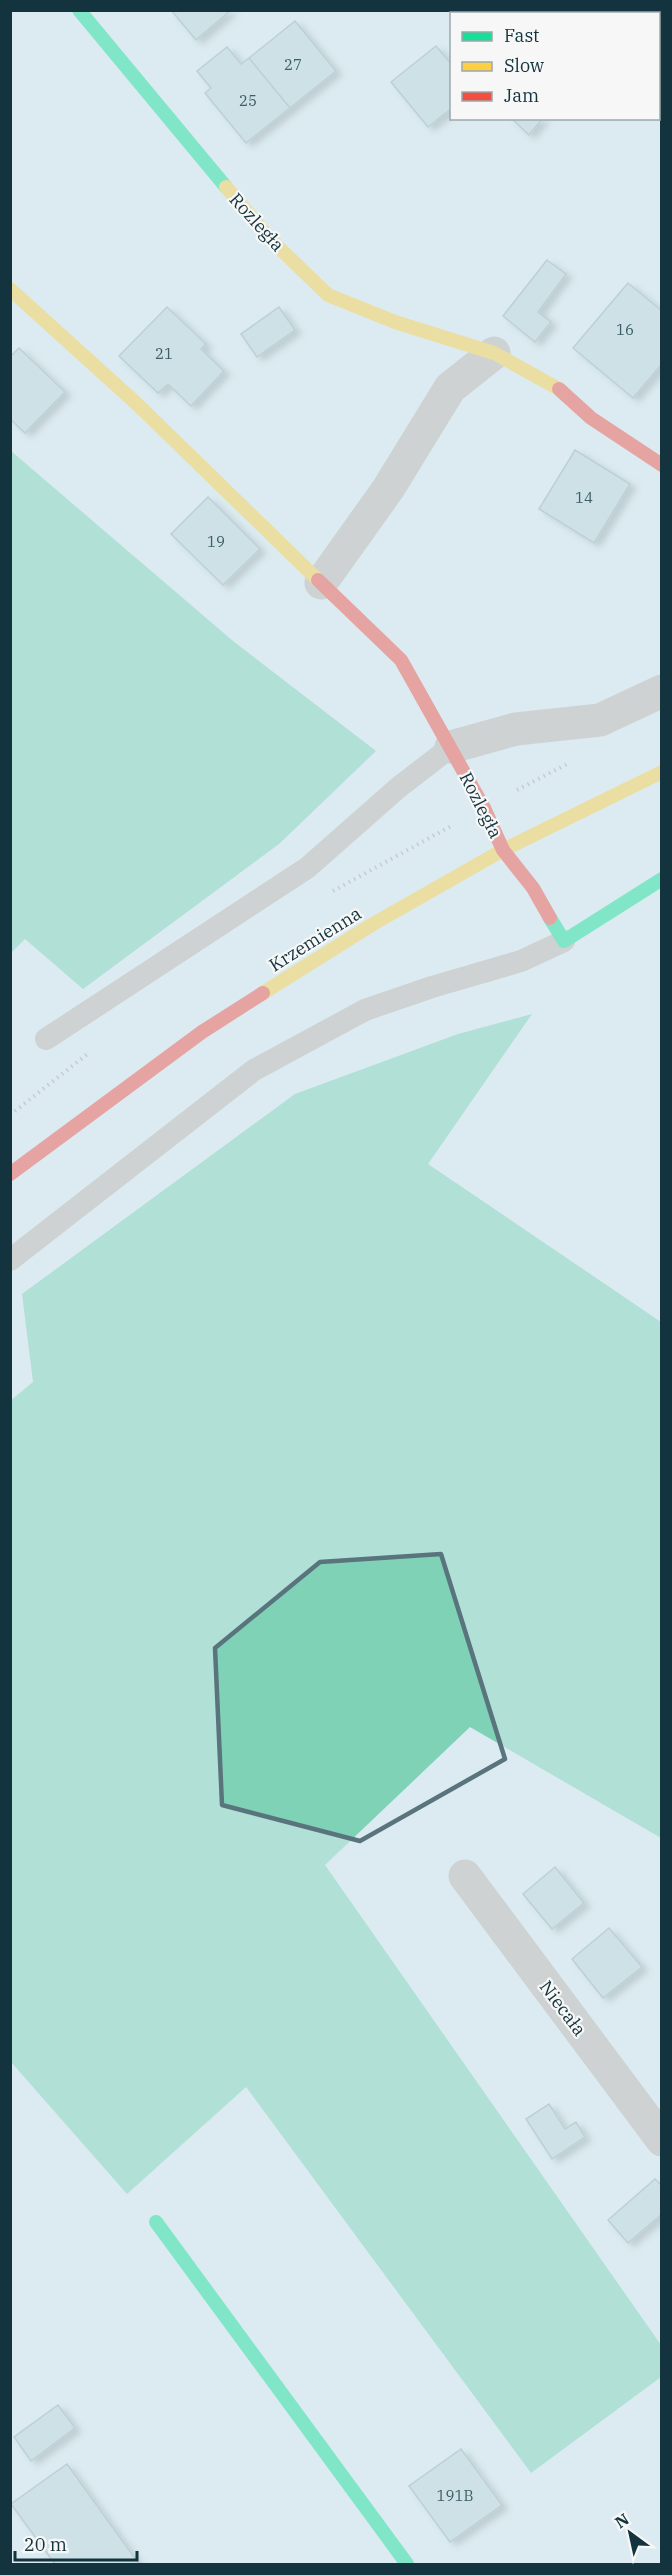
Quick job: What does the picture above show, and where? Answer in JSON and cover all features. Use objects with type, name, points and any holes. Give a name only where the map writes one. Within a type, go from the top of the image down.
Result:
[{"type":"street","name":"Rozległa","points":[[79,10],[269,238],[328,295],[395,322],[494,353],[559,389],[591,418],[662,465]]},
{"type":"street","name":"Rozległa","points":[[10,289],[137,404],[401,660],[484,808],[503,850],[533,888],[564,941]]},
{"type":"street","points":[[321,583],[388,489],[450,388],[494,353]]},
{"type":"street","points":[[451,747],[516,729],[600,720],[662,690]]},
{"type":"street","name":"Krzemienna","points":[[10,1174],[202,1032],[373,924],[503,850],[662,772]]},
{"type":"street","points":[[564,941],[662,879]]},
{"type":"street","name":"Niecała","points":[[465,1876],[662,2140]]},
{"type":"street","points":[[156,2222],[407,2565]]},
{"type":"lane","points":[[46,1039],[307,868],[399,787],[451,747]]},
{"type":"lane","points":[[10,1260],[254,1070],[365,1010],[432,987],[521,961],[564,941]]},
{"type":"path","points":[[332,892],[570,762]]},
{"type":"path","points":[[10,1115],[91,1052]]},
{"type":"highlighted area","points":[[441,1554],[505,1759],[360,1841],[222,1805],[215,1648],[320,1562]]},
{"type":"green space","points":[[11,451],[233,641],[376,751],[279,844],[83,989],[25,939],[11,953]]},
{"type":"green space","points":[[532,1014],[428,1164],[661,1322],[661,1838],[470,1727],[325,1865],[661,2345],[661,2377],[531,2473],[246,2087],[127,2194],[11,2062],[10,1401],[33,1382],[22,1294],[295,1094],[458,1034]]},
{"type":"building","points":[[171,10],[231,10],[196,40]]},
{"type":"building","points":[[295,21],[336,71],[290,108],[249,58]]},
{"type":"building","points":[[436,46],[450,63],[450,110],[428,127],[391,82]]},
{"type":"building","points":[[227,47],[241,64],[249,58],[290,108],[246,143],[205,93],[211,88],[197,71]]},
{"type":"building","points":[[513,120],[541,120],[529,135]]},
{"type":"building","points":[[547,260],[566,274],[538,312],[551,322],[535,342],[503,316]]},
{"type":"building","points":[[628,283],[662,311],[662,364],[633,398],[573,348]]},
{"type":"building","points":[[167,307],[206,344],[201,349],[224,371],[191,406],[168,384],[158,393],[119,356]]},
{"type":"building","points":[[279,307],[295,330],[257,357],[241,334]]},
{"type":"building","points":[[19,348],[65,392],[25,433],[10,419],[10,357]]},
{"type":"building","points":[[575,450],[630,484],[594,543],[539,509]]},
{"type":"building","points":[[208,497],[260,549],[223,585],[171,534]]},
{"type":"building","points":[[555,1867],[584,1903],[552,1929],[523,1894]]},
{"type":"building","points":[[609,1928],[642,1967],[603,1998],[572,1959]]},
{"type":"building","points":[[549,2104],[565,2129],[576,2122],[585,2137],[552,2159],[526,2119]]},
{"type":"building","points":[[655,2179],[662,2186],[662,2214],[628,2243],[608,2220]]},
{"type":"building","points":[[58,2405],[75,2428],[31,2461],[14,2437]]},
{"type":"building","points":[[461,2449],[502,2505],[450,2542],[409,2486]]},
{"type":"building","points":[[67,2464],[139,2564],[55,2564],[11,2504]]},
{"type":"traffic: fast","points":[[79,10],[226,187]]},
{"type":"traffic: fast","points":[[550,918],[564,941],[662,879]]},
{"type":"traffic: fast","points":[[156,2222],[407,2564]]},
{"type":"traffic: slow","points":[[226,187],[269,238],[328,295],[395,322],[494,353],[559,389]]},
{"type":"traffic: slow","points":[[10,289],[137,404],[318,580]]},
{"type":"traffic: slow","points":[[263,993],[373,924],[503,850],[662,772]]},
{"type":"traffic: jam","points":[[559,389],[591,418],[662,465]]},
{"type":"traffic: jam","points":[[318,580],[401,660],[484,808],[503,850],[533,888],[550,918]]},
{"type":"traffic: jam","points":[[10,1174],[202,1032],[263,993]]}]
